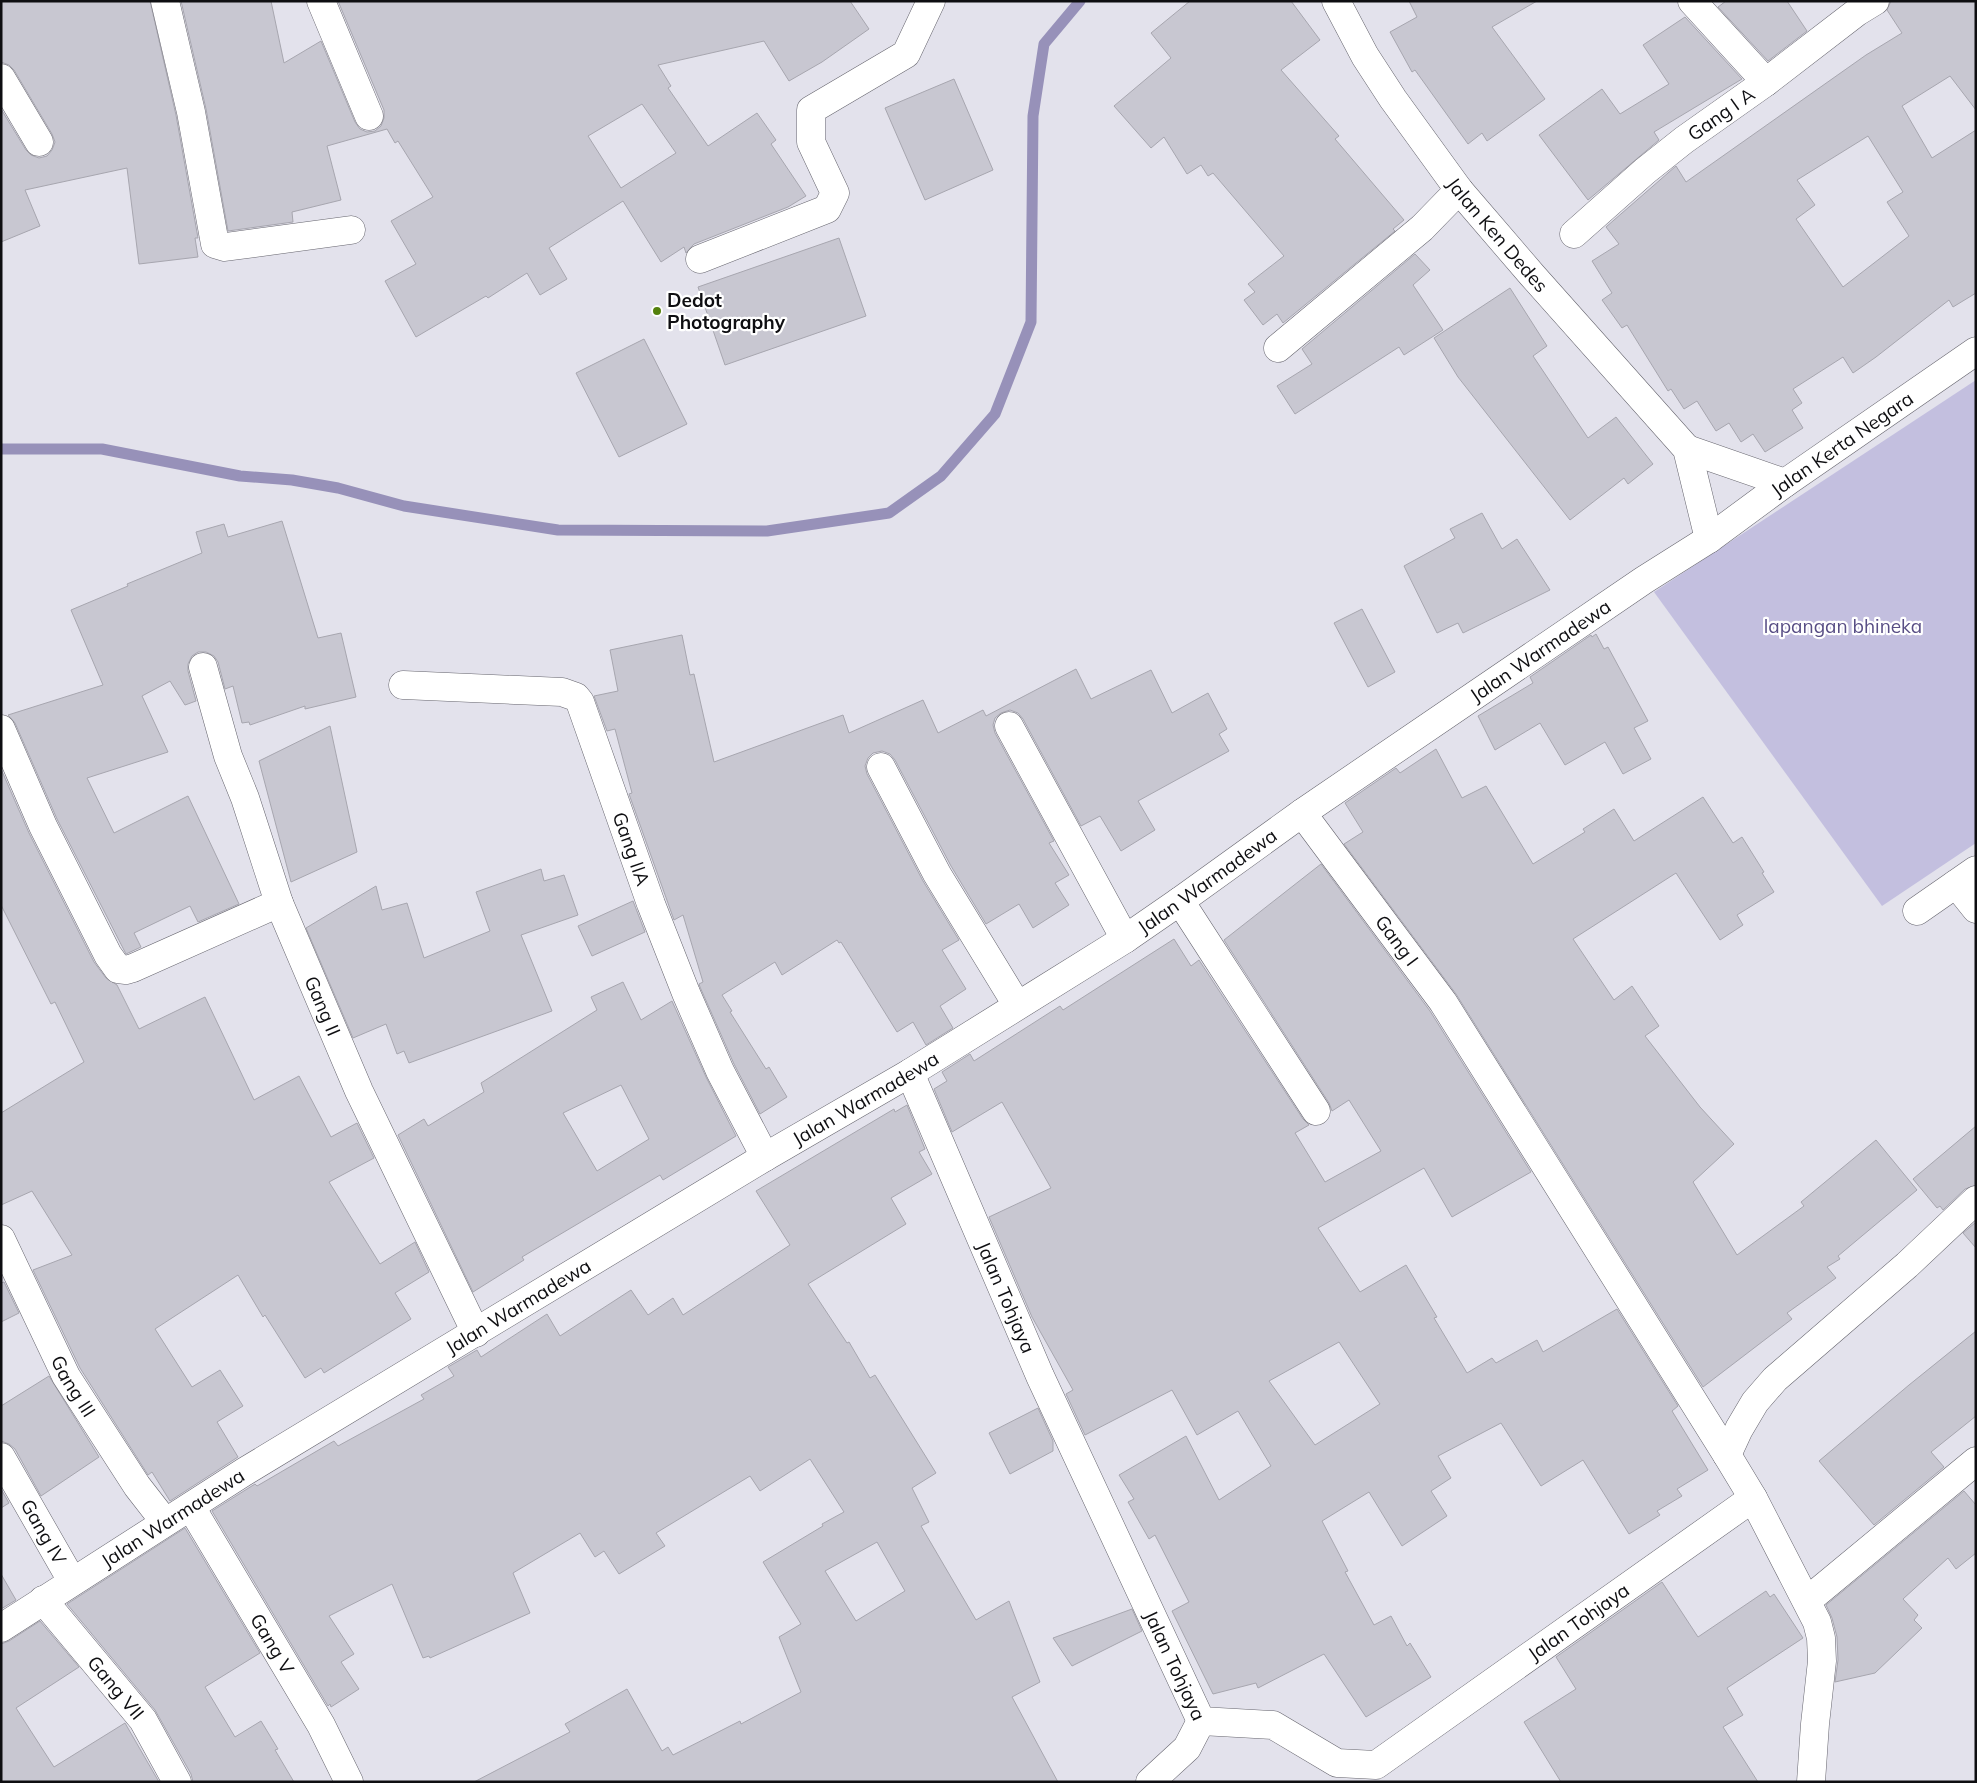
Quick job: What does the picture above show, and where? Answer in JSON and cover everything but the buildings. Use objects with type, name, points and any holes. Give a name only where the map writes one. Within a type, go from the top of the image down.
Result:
[{"type":"street","points":[[165,1],[191,112],[215,244],[225,247],[352,230]]},
{"type":"street","points":[[321,1],[369,116]]},
{"type":"street","points":[[700,260],[827,209],[834,193],[811,142],[811,110],[906,54],[932,1]]},
{"type":"street","name":"Jalan Ken Dedes","points":[[1336,1],[1374,70],[1459,190],[1687,449],[1709,539]]},
{"type":"street","points":[[1692,1],[1766,82]]},
{"type":"street","name":"Gang I A","points":[[1574,234],[1644,170],[1766,82],[1860,5]]},
{"type":"street","points":[[1,78],[39,142]]},
{"type":"street","points":[[1278,348],[1422,228],[1459,190]]},
{"type":"street","name":"Jalan Kerta Negara","points":[[1709,539],[1785,483],[1976,352]]},
{"type":"street","name":"Jalan Ken Dedes","points":[[1687,449],[1785,483]]},
{"type":"street","name":"Jalan Warmadewa","points":[[1,1628],[244,1472],[765,1157],[910,1073],[1125,939],[1302,813],[1644,580],[1709,539]]},
{"type":"street","name":"Gang II","points":[[203,667],[228,756],[245,798],[279,903],[359,1091],[476,1332]]},
{"type":"street","name":"Gang IIA","points":[[403,686],[562,692],[576,698],[580,702],[650,904],[686,993],[720,1071],[765,1157]]},
{"type":"street","points":[[1009,726],[1125,939]]},
{"type":"street","points":[[1,729],[43,826],[108,955],[118,969],[126,970],[133,968],[279,903]]},
{"type":"street","points":[[881,767],[937,874],[1017,1005]]},
{"type":"street","name":"Gang I","points":[[1302,813],[1443,1002],[1727,1455],[1753,1498],[1808,1600],[1817,1622],[1822,1653],[1811,1782]]},
{"type":"street","points":[[1917,911],[1966,877],[1976,909]]},
{"type":"street","points":[[1180,901],[1316,1111]]},
{"type":"street","name":"Jalan Tohjaya","points":[[910,1073],[1040,1376],[1201,1721],[1273,1725],[1337,1763],[1376,1765],[1753,1498]]},
{"type":"street","points":[[1727,1455],[1738,1429],[1755,1402],[1775,1379],[1907,1265],[1976,1200]]},
{"type":"street","name":"Gang III","points":[[1,1240],[66,1376],[137,1486],[165,1522]]},
{"type":"street","name":"Gang IV","points":[[1,1457],[72,1581]]},
{"type":"street","points":[[1808,1600],[1976,1461]]},
{"type":"street","name":"Gang V","points":[[191,1507],[321,1725],[349,1782]]},
{"type":"street","name":"Gang VII","points":[[43,1600],[143,1720],[177,1782]]},
{"type":"street","points":[[1150,1782],[1187,1748],[1201,1721]]},
{"type":"green space","name":"lapangan bhineka","points":[[1976,380],[1976,843],[1882,906],[1654,592]]},
{"type":"waterway","points":[[1,449],[102,449],[240,476],[292,480],[338,488],[404,506],[558,530],[767,531],[889,513],[941,476],[995,414],[1031,322],[1033,116],[1044,44],[1080,1]]},
{"type":"place","name":"Dedot Photography","points":[[657,311]]}]
